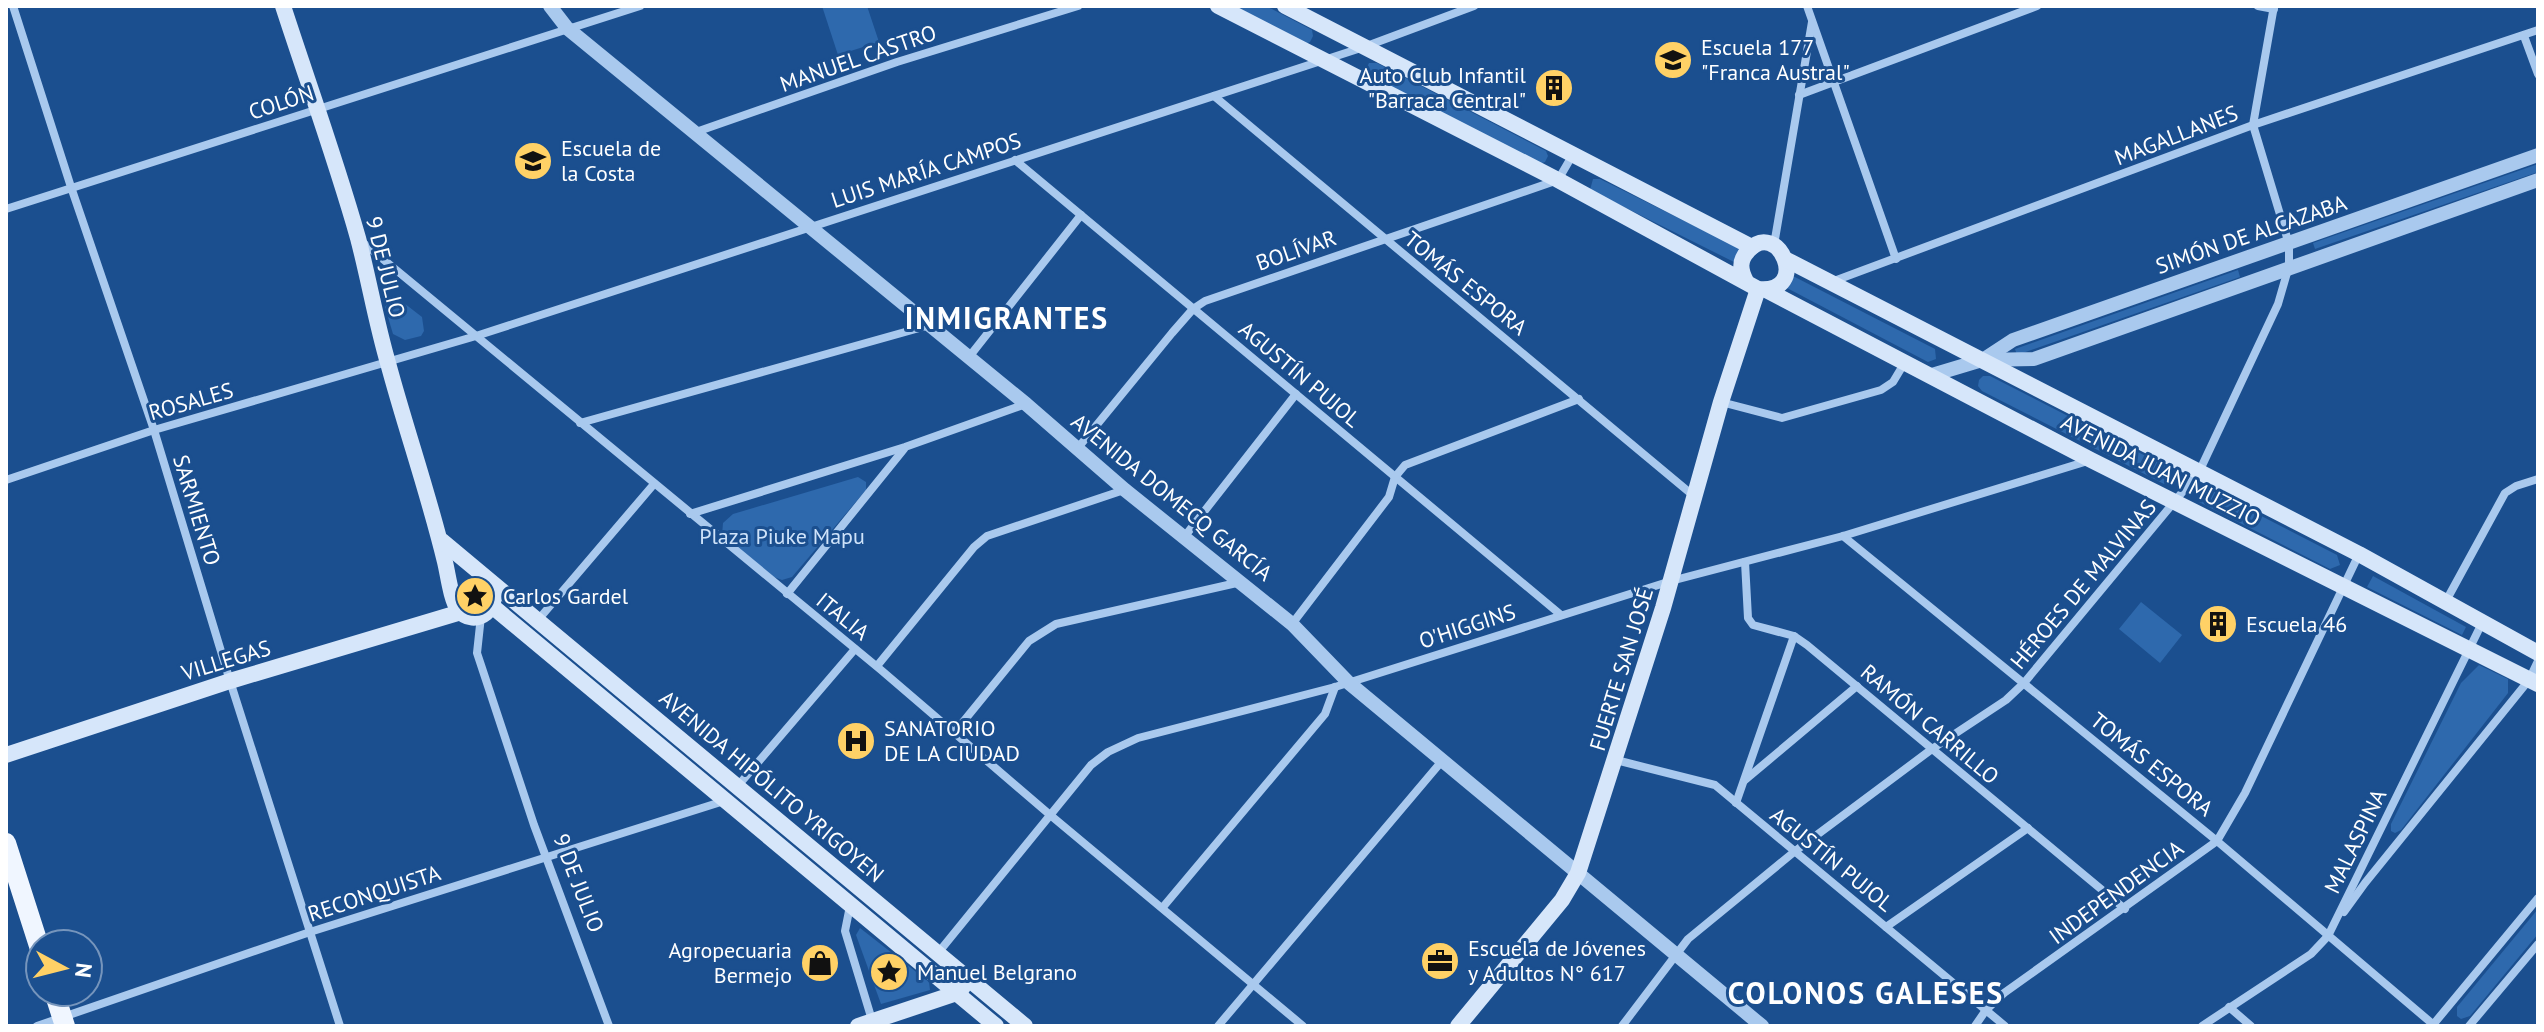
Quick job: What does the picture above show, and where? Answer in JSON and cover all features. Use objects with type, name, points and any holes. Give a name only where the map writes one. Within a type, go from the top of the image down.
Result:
[{"type":"main road","name":"9 DE JULIO","points":[[283,6],[357,238],[387,362],[442,541],[453,594]]},
{"type":"main road","name":"AVENIDA JUAN MUZZIO","points":[[1218,6],[1558,180],[2091,460],[2534,682]]},
{"type":"main road","points":[[1285,6],[1752,247]]},
{"type":"main road","points":[[1774,246],[1785,259],[1787,271],[1773,288],[1757,286],[1741,266],[1742,259],[1752,247],[1774,246]]},
{"type":"main road","name":"AVENIDA JUAN MUZZIO","points":[[1785,259],[2359,554],[2538,653]]},
{"type":"main road","name":"FUERTE SAN JOSÉ","points":[[1458,1026],[1562,900],[1578,873],[1671,581],[1757,286]]},
{"type":"main road","points":[[442,541],[486,580],[495,594],[487,611],[474,617],[461,612],[456,607],[455,587],[471,576],[486,580]]},
{"type":"main road","name":"AVENIDA HIPÓLITO YRIGOYEN","points":[[486,580],[1025,1026]]},
{"type":"main road","name":"AVENIDA HIPÓLITO YRIGOYEN","points":[[487,611],[724,801],[996,1026]]},
{"type":"main road","name":"VILLEGAS","points":[[6,755],[230,681],[461,612]]},
{"type":"main road","points":[[6,843],[33,928]]},
{"type":"main road","points":[[868,1024],[957,993],[969,980]]},
{"type":"street","name":"SARMIENTO","points":[[13,6],[154,430],[340,1026]]},
{"type":"street","name":"AVENIDA DOMECQ GARCÍA","points":[[550,6],[567,28],[1026,404],[1125,490],[1292,624],[1342,685],[1442,761],[1762,1026]]},
{"type":"street","name":"COLÓN","points":[[6,209],[640,6]]},
{"type":"street","name":"MANUEL CASTRO","points":[[696,132],[897,62],[1078,6]]},
{"type":"street","name":"LUIS MARÍA CAMPOS","points":[[387,362],[476,336],[1364,47],[1474,6]]},
{"type":"street","points":[[1807,6],[1896,259]]},
{"type":"street","points":[[1799,95],[2037,6]]},
{"type":"street","points":[[2258,6],[2274,8]]},
{"type":"street","name":"HÉROES DE MALVINAS","points":[[1622,1026],[1688,939],[1794,852],[1932,749],[2006,700],[2024,683],[2199,472],[2278,304],[2289,266],[2289,244],[2253,125],[2274,8]]},
{"type":"street","points":[[1774,246],[1812,21]]},
{"type":"street","name":"MAGALLANES","points":[[1830,283],[2253,125],[2538,30]]},
{"type":"street","points":[[2524,36],[2538,74]]},
{"type":"street","name":"TOMÁS ESPORA","points":[[1214,96],[1695,497]]},
{"type":"street","name":"SIMÓN DE ALCAZABA","points":[[1982,360],[2013,340],[2538,155]]},
{"type":"street","points":[[1558,180],[1572,156]]},
{"type":"street","name":"AGUSTÍN PUJOL","points":[[1015,160],[1561,615]]},
{"type":"street","name":"BOLÍVAR","points":[[1077,449],[1193,309],[1222,293],[1558,180]]},
{"type":"street","name":"SIMÓN DE ALCAZABA","points":[[1932,375],[1982,360],[2034,359],[2538,180]]},
{"type":"street","points":[[969,357],[1081,215]]},
{"type":"street","name":"ITALIA","points":[[357,238],[877,666],[1303,1026]]},
{"type":"street","points":[[580,423],[930,325]]},
{"type":"street","points":[[1721,402],[1782,418],[1881,390],[1893,382],[1905,361]]},
{"type":"street","name":"ROSALES","points":[[6,480],[154,430],[387,362]]},
{"type":"street","points":[[1185,536],[1296,394]]},
{"type":"street","points":[[1292,624],[1389,497],[1395,477],[1405,465],[1579,399]]},
{"type":"street","points":[[690,514],[905,447],[1026,404]]},
{"type":"street","points":[[787,594],[905,447]]},
{"type":"street","name":"O'HIGGINS","points":[[938,953],[1091,765],[1125,743],[1342,685],[1671,581],[1843,536],[2091,460]]},
{"type":"street","points":[[2446,601],[2505,493],[2538,479]]},
{"type":"street","points":[[538,620],[654,484]]},
{"type":"street","points":[[877,666],[974,547],[987,536],[1125,490]]},
{"type":"street","name":"TOMÁS ESPORA","points":[[1843,536],[2217,841],[2433,1026]]},
{"type":"street","name":"INDEPENDENCIA","points":[[1975,1026],[2004,993],[2217,841],[2245,793],[2359,554]]},
{"type":"street","name":"RAMÓN CARRILLO","points":[[1745,562],[1748,618],[1753,625],[1794,636],[2125,909]]},
{"type":"street","points":[[954,733],[1029,641],[1048,628],[1070,619],[1241,582]]},
{"type":"street","name":"9 DE JULIO","points":[[487,611],[477,653],[546,856],[609,1026]]},
{"type":"street","name":"MALASPINA","points":[[2202,1026],[2311,954],[2328,936],[2482,622]]},
{"type":"street","points":[[1736,803],[1794,636]]},
{"type":"street","points":[[724,801],[855,649]]},
{"type":"street","points":[[2328,936],[2365,883],[2534,682],[2538,661]]},
{"type":"street","points":[[1163,907],[1325,714],[1342,685]]},
{"type":"street","points":[[1744,781],[1857,686]]},
{"type":"street","name":"AGUSTÍN PUJOL","points":[[1616,760],[1715,785],[2005,1026]]},
{"type":"street","points":[[1218,1026],[1442,761]]},
{"type":"street","name":"RECONQUISTA","points":[[37,1026],[63,1022],[310,932],[724,801]]},
{"type":"street","points":[[1886,927],[2028,828]]},
{"type":"street","points":[[863,890],[850,905],[845,931],[868,1024]]},
{"type":"street","points":[[2433,1026],[2538,898]]},
{"type":"street","points":[[2469,1026],[2538,944]]},
{"type":"street","points":[[2229,1007],[2251,1026]]},
{"type":"green space","points":[[822,6],[867,6],[879,42],[838,55]]},
{"type":"green space","points":[[1233,6],[1266,6],[1312,30],[1313,36],[1305,44]]},
{"type":"green space","points":[[1369,63],[1377,63],[1546,151],[1548,156],[1545,162],[1539,164],[1367,76],[1365,71]]},
{"type":"green space","points":[[2538,164],[2538,172],[2315,249],[2313,243]]},
{"type":"green space","points":[[1593,179],[1600,179],[1741,249],[1734,262],[1590,190]]},
{"type":"green space","points":[[2238,270],[2240,277],[2017,355],[2015,349]]},
{"type":"green space","points":[[1791,275],[1935,349],[1936,359],[1928,362],[1785,287]]},
{"type":"green space","points":[[391,300],[400,300],[422,317],[424,331],[421,336],[405,340],[393,334],[385,307]]},
{"type":"green space","points":[[1983,376],[1990,376],[2171,469],[2172,478],[2164,484],[1982,391],[1978,386]]},
{"type":"green space","name":"Plaza Piuke Mapu","points":[[858,477],[866,482],[866,490],[792,577],[782,580],[774,577],[722,535],[723,523],[733,514]]},
{"type":"green space","points":[[2203,488],[2337,555],[2340,565],[2330,569],[2199,502],[2199,492]]},
{"type":"green space","points":[[2373,576],[2466,627],[2462,635],[2367,587]]},
{"type":"green space","points":[[2141,602],[2182,635],[2160,663],[2119,629]]},
{"type":"green space","points":[[2479,665],[2508,679],[2508,693],[2401,830],[2391,831],[2391,824],[2461,683]]},
{"type":"green space","points":[[2538,909],[2538,934],[2470,1016],[2461,1019],[2457,1016],[2457,1007]]},
{"type":"green space","points":[[860,928],[929,982],[930,990],[881,1004],[856,935]]},
{"type":"place","name":"Escuela 177 \"Franca Austral\"","points":[[1673,60]]},
{"type":"place","name":"Auto Club Infantil \"Barraca Central\"","points":[[1554,88]]},
{"type":"place","name":"Escuela de la Costa","points":[[533,161]]},
{"type":"place","name":"Carlos Gardel","points":[[475,596]]},
{"type":"place","name":"Escuela 46","points":[[2218,624]]},
{"type":"place","name":"SANATORIO DE LA CIUDAD","points":[[856,741]]},
{"type":"place","name":"Escuela de Jóvenes y Adultos N° 617","points":[[1440,961]]},
{"type":"place","name":"Agropecuaria Bermejo","points":[[820,963]]},
{"type":"place","name":"Manuel Belgrano","points":[[889,972]]},
{"type":"district","name":"INMIGRANTES","points":[[1007,319]]},
{"type":"district","name":"COLONOS GALESES","points":[[1866,994]]}]
